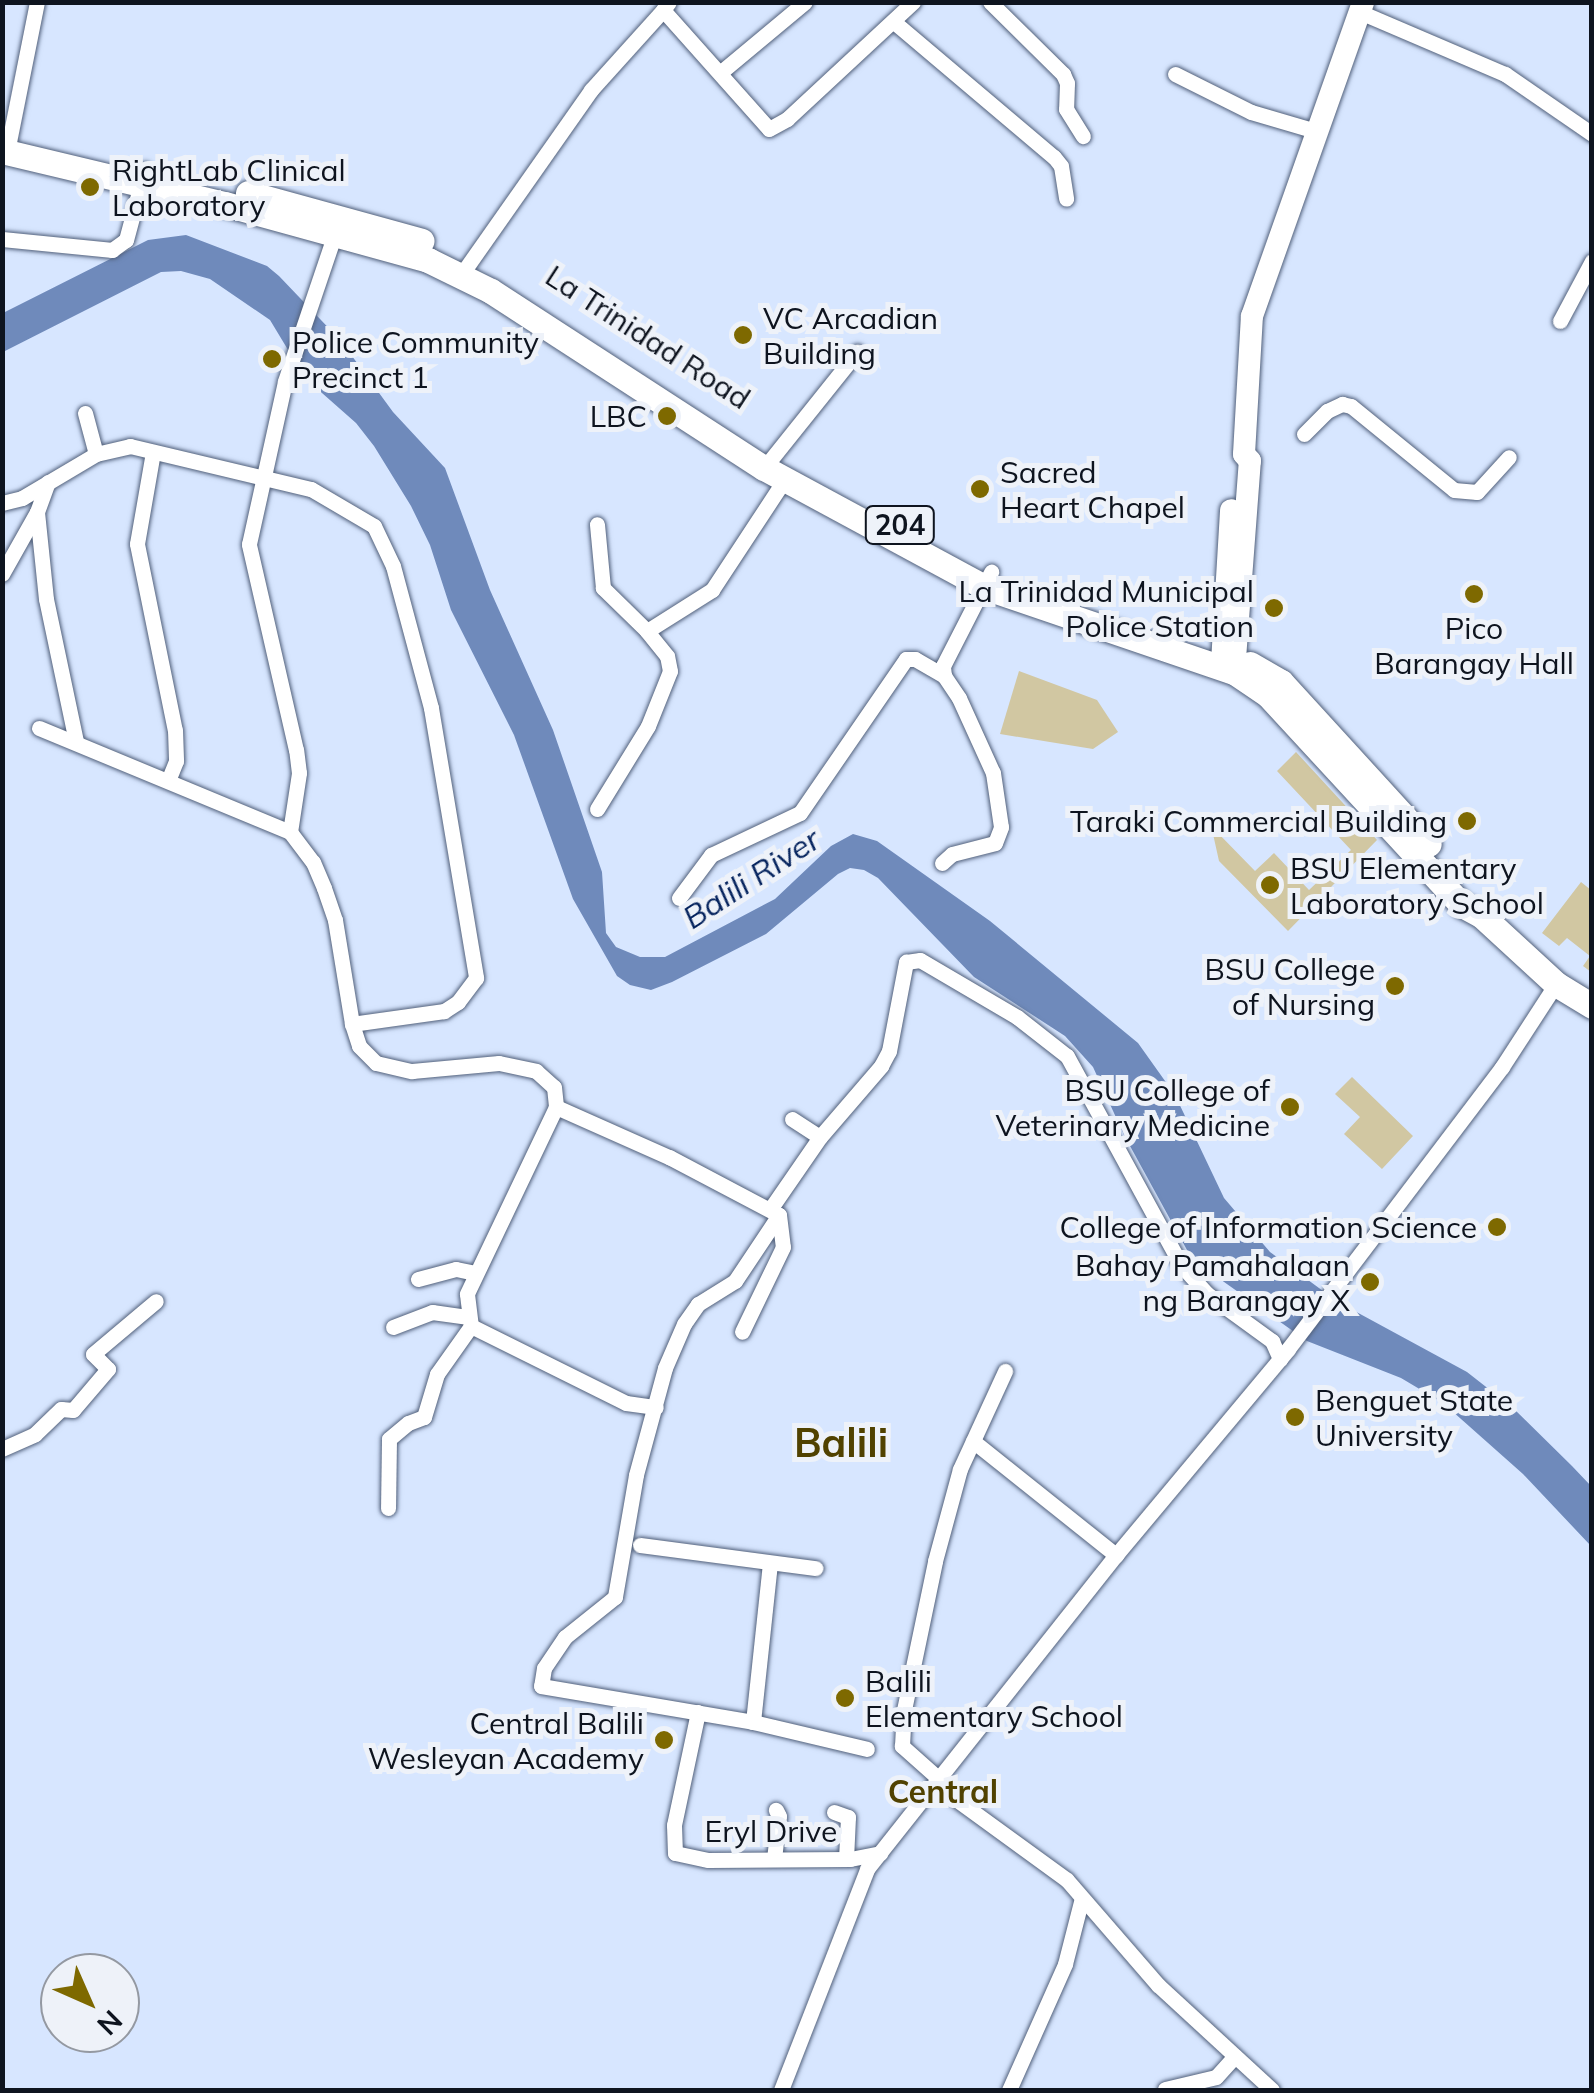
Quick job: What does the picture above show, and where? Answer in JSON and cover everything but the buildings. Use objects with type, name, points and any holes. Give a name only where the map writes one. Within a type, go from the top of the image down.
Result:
[{"type":"highway","name":"La Trinidad Road","points":[[6,143],[337,225],[464,268],[774,468],[988,580],[1229,663]]},
{"type":"highway","name":"204","points":[[1229,663],[1268,694],[1462,905],[1482,915],[1556,984],[1592,1006]]},
{"type":"main road","points":[[1229,663],[1250,461],[1244,455],[1247,362],[1254,306],[1362,7]]},
{"type":"street","points":[[6,143],[37,2]]},
{"type":"street","points":[[722,72],[805,2]]},
{"type":"street","points":[[464,268],[590,90],[666,6],[764,125],[774,128],[914,2]]},
{"type":"street","points":[[990,2],[1062,74],[1067,83],[1066,109],[1083,136]]},
{"type":"street","points":[[1362,7],[1505,74],[1592,134]]},
{"type":"street","points":[[894,22],[1054,157],[1061,166],[1066,199]]},
{"type":"street","points":[[1174,74],[1250,112],[1319,132]]},
{"type":"street","points":[[2,239],[112,250],[126,240],[144,177]]},
{"type":"street","points":[[290,832],[299,774],[296,750],[249,544],[285,381],[337,225]]},
{"type":"street","points":[[1560,320],[1592,261]]},
{"type":"street","points":[[1576,291],[1592,300]]},
{"type":"street","points":[[647,631],[712,590],[774,468],[858,352]]},
{"type":"street","points":[[1304,434],[1326,411],[1342,404],[1351,406],[1454,490],[1477,492],[1509,457]]},
{"type":"street","points":[[85,414],[96,454]]},
{"type":"street","points":[[2,503],[22,498],[96,454],[130,446],[263,475],[311,490],[374,526],[385,542],[431,708],[469,917],[476,978],[458,1002],[430,1016],[352,1024]]},
{"type":"street","points":[[153,452],[137,544],[175,730],[176,761],[169,778]]},
{"type":"street","points":[[2,574],[37,512],[48,482]]},
{"type":"street","points":[[37,512],[46,598],[76,741]]},
{"type":"street","points":[[597,524],[602,588],[647,631],[666,656],[669,679],[648,726],[597,810]]},
{"type":"street","points":[[944,676],[943,666],[988,580]]},
{"type":"street","points":[[679,898],[710,855],[762,828],[796,817],[906,659],[916,659],[944,676],[959,698],[993,773],[1001,827],[996,843],[952,854],[942,863]]},
{"type":"street","points":[[39,728],[169,778],[290,832],[313,862],[334,920],[352,1024],[360,1046],[376,1063],[412,1071],[499,1063],[520,1066],[548,1078],[554,1087],[556,1107],[466,1294],[470,1321],[438,1374],[424,1417],[408,1422],[388,1439],[388,1508]]},
{"type":"street","points":[[469,917],[486,914]]},
{"type":"street","points":[[868,1749],[753,1722],[549,1688],[544,1668],[564,1637],[615,1597],[636,1475],[665,1368],[684,1324],[698,1304],[735,1281],[820,1137],[864,1090],[889,1051],[906,962],[930,964],[1018,1017],[1067,1056],[1181,1265],[1206,1294],[1284,1354]]},
{"type":"street","points":[[781,2090],[820,1997],[854,1895],[880,1853],[1116,1555],[1284,1354],[1502,1067],[1556,984]]},
{"type":"street","points":[[556,1107],[775,1212]]},
{"type":"street","points":[[792,1120],[820,1137]]},
{"type":"street","points":[[742,1332],[783,1247],[775,1212]]},
{"type":"street","points":[[418,1279],[456,1269],[475,1273]]},
{"type":"street","points":[[2,1449],[36,1434],[61,1409],[73,1410],[108,1369],[93,1354],[156,1301]]},
{"type":"street","points":[[393,1327],[432,1312],[470,1321],[626,1403],[656,1407]]},
{"type":"street","points":[[1005,1371],[960,1469],[935,1561],[900,1740],[908,1756],[937,1781],[1068,1880],[1158,1985],[1272,2090]]},
{"type":"street","points":[[973,1441],[1116,1555]]},
{"type":"street","points":[[640,1544],[815,1568]]},
{"type":"street","points":[[753,1722],[770,1563]]},
{"type":"street","name":"Eryl Drive","points":[[698,1712],[672,1840],[675,1854],[846,1859],[880,1853]]},
{"type":"street","points":[[774,1859],[780,1816],[776,1810]]},
{"type":"street","points":[[834,1812],[848,1817],[846,1859]]},
{"type":"street","points":[[1009,2090],[1066,1964],[1082,1898]]},
{"type":"street","points":[[1166,2089],[1216,2077],[1236,2056]]},
{"type":"shaded area","points":[[1019,671],[1097,700],[1118,732],[1093,749],[1000,734]]},
{"type":"shaded area","points":[[1296,752],[1377,840],[1288,931],[1219,861],[1213,834],[1216,831],[1255,871],[1274,853],[1309,890],[1351,850],[1277,771]]},
{"type":"shaded area","points":[[1581,882],[1591,890],[1591,972],[1583,966],[1590,956],[1567,938],[1559,946],[1542,933]]},
{"type":"shaded area","points":[[1352,1077],[1413,1136],[1382,1169],[1344,1134],[1360,1117],[1335,1094]]},
{"type":"water","points":[[186,235],[267,266],[279,276],[341,341],[393,412],[445,468],[490,590],[553,730],[602,872],[606,933],[616,947],[640,957],[665,957],[775,899],[831,846],[853,834],[877,841],[990,921],[1138,1043],[1175,1095],[1224,1198],[1270,1252],[1338,1302],[1467,1372],[1513,1408],[1572,1466],[1591,1486],[1591,1546],[1523,1474],[1443,1403],[1401,1378],[1307,1341],[1203,1267],[1187,1250],[1124,1135],[1093,1067],[1065,1036],[974,977],[878,878],[850,868],[766,934],[651,990],[630,985],[617,976],[573,899],[514,735],[451,610],[430,545],[411,506],[356,423],[305,378],[270,320],[210,279],[181,271],[161,272],[3,352],[3,313],[148,240]]},
{"type":"place","name":"RightLab Clinical Laboratory","points":[[90,187]]},
{"type":"place","name":"VC Arcadian Building","points":[[743,335]]},
{"type":"place","name":"Police Community Precinct 1","points":[[272,359]]},
{"type":"place","name":"LBC","points":[[667,416]]},
{"type":"place","name":"Sacred Heart Chapel","points":[[980,489]]},
{"type":"place","name":"Pico Barangay Hall","points":[[1474,594]]},
{"type":"place","name":"La Trinidad Municipal Police Station","points":[[1274,608]]},
{"type":"place","name":"Taraki Commercial Building","points":[[1467,821]]},
{"type":"place","name":"BSU Elementary Laboratory School","points":[[1270,885]]},
{"type":"place","name":"BSU College of Nursing","points":[[1395,986]]},
{"type":"place","name":"BSU College of Veterinary Medicine","points":[[1290,1107]]},
{"type":"place","name":"College of Information Science","points":[[1497,1227]]},
{"type":"place","name":"Bahay Pamahalaan ng Barangay X","points":[[1370,1282]]},
{"type":"place","name":"Benguet State University","points":[[1295,1417]]},
{"type":"place","name":"Balili Elementary School","points":[[845,1698]]},
{"type":"place","name":"Central Balili Wesleyan Academy","points":[[664,1740]]},
{"type":"district","name":"Balili","points":[[841,1442]]},
{"type":"district","name":"Central","points":[[943,1791]]},
{"type":"water label","name":"Balili River","points":[[751,878]]}]
